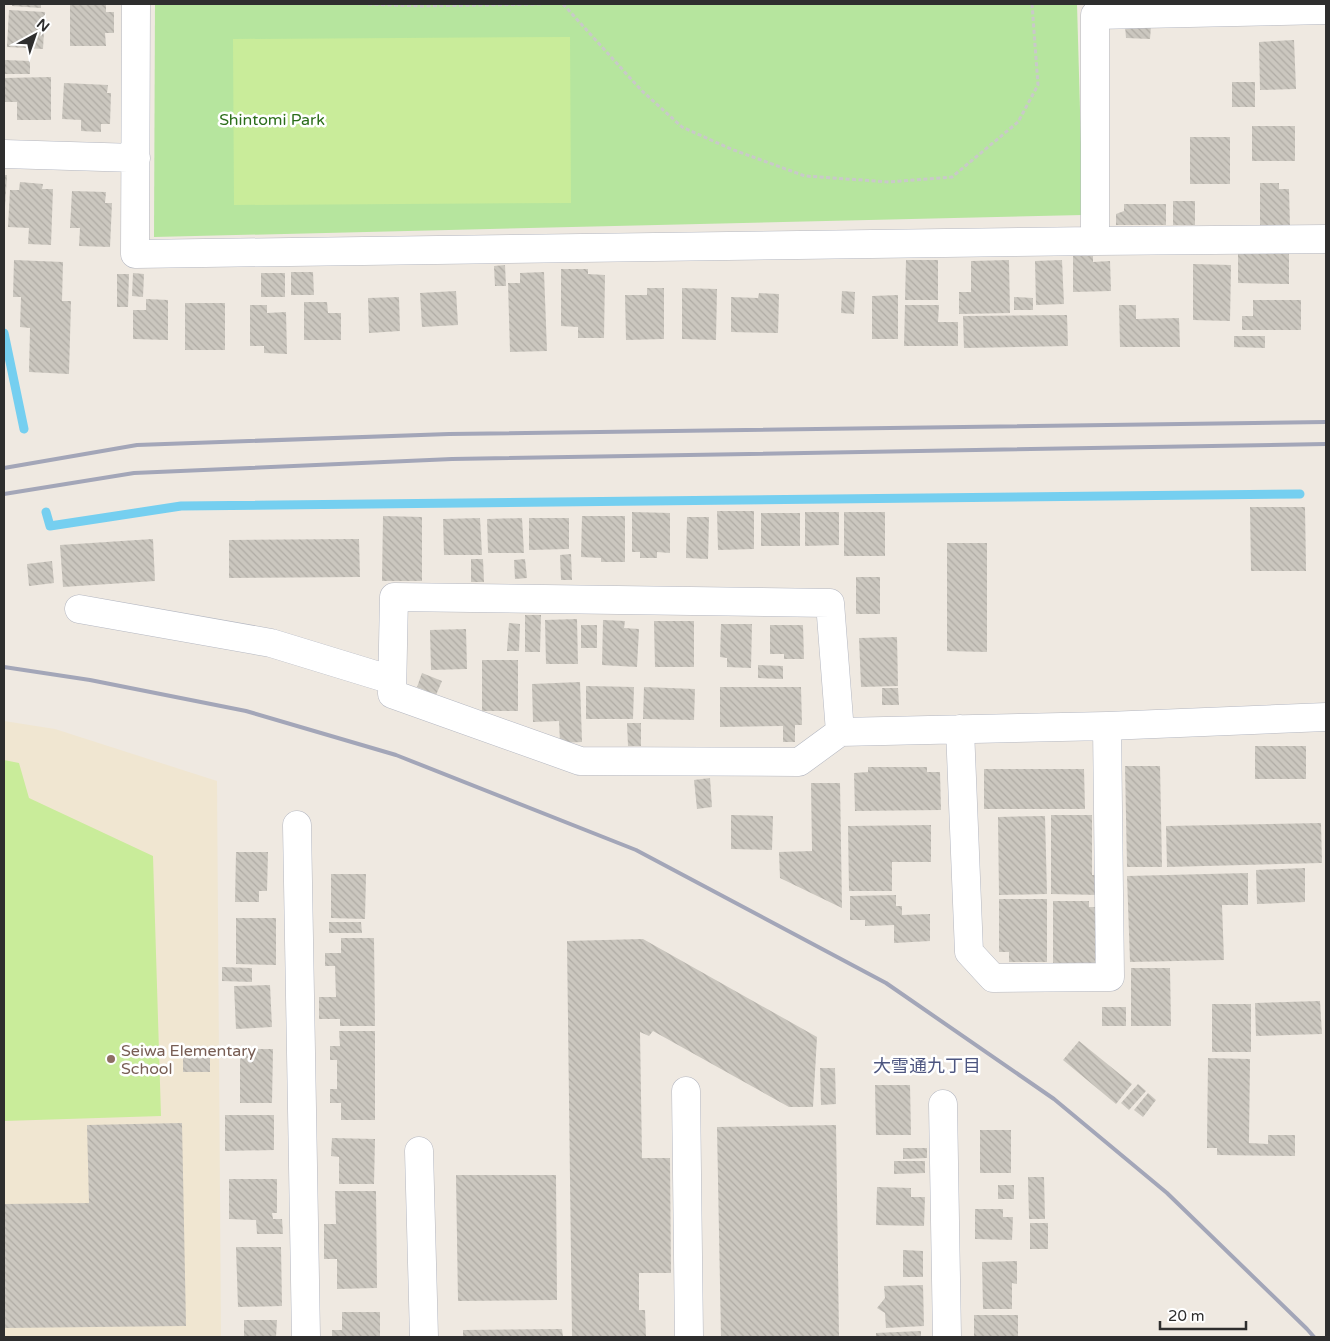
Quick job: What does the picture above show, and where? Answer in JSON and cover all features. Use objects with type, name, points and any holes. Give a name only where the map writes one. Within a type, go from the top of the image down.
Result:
[{"type":"street","points":[[136,4],[135,254],[1326,239]]},
{"type":"street","points":[[1096,241],[1096,15],[1326,10]]},
{"type":"street","points":[[4,154],[136,158]]},
{"type":"street","points":[[840,732],[830,603],[394,597],[392,694],[580,761],[800,762],[840,732],[1107,726],[1326,717]]},
{"type":"street","points":[[79,609],[271,643],[392,680]]},
{"type":"street","points":[[960,729],[969,952],[993,978],[1110,977],[1107,726]]},
{"type":"street","points":[[297,825],[306,1337]]},
{"type":"street","points":[[686,1091],[689,1337]]},
{"type":"street","points":[[943,1104],[947,1337]]},
{"type":"street","points":[[419,1151],[424,1337]]},
{"type":"path","points":[[368,4],[542,4]]},
{"type":"path","points":[[563,4],[641,90],[682,126],[730,150],[805,176],[889,182],[952,177],[1018,122],[1038,85],[1032,4]]},
{"type":"shaded area","name":"Seiwa Elementary School","points":[[4,721],[55,729],[217,781],[221,1337],[4,1337]]},
{"type":"green space","name":"Shintomi Park","points":[[155,4],[1077,4],[1083,215],[154,237]]},
{"type":"green space","points":[[570,37],[571,203],[234,205],[233,39]]},
{"type":"green space","points":[[4,760],[19,763],[29,798],[153,856],[161,1116],[4,1121]]},
{"type":"building","points":[[12,4],[41,4],[41,8],[12,6]]},
{"type":"building","points":[[70,4],[106,4],[106,12],[114,12],[114,33],[105,33],[106,46],[70,46]]},
{"type":"building","points":[[9,10],[45,12],[43,49],[7,47]]},
{"type":"building","points":[[1125,25],[1151,26],[1150,39],[1126,38]]},
{"type":"building","points":[[1294,40],[1296,89],[1260,90],[1259,42]]},
{"type":"building","points":[[4,60],[30,61],[30,74],[4,74]]},
{"type":"building","points":[[51,77],[51,120],[17,120],[17,102],[5,102],[4,78]]},
{"type":"building","points":[[1232,82],[1255,82],[1255,107],[1232,107]]},
{"type":"building","points":[[64,83],[108,85],[107,93],[111,93],[110,124],[101,124],[101,132],[81,131],[81,120],[62,119]]},
{"type":"building","points":[[1252,126],[1295,126],[1295,161],[1252,161]]},
{"type":"building","points":[[1190,137],[1230,137],[1230,184],[1190,184]]},
{"type":"building","points":[[4,175],[7,175],[5,207],[4,207]]},
{"type":"building","points":[[20,182],[43,184],[42,189],[53,189],[51,245],[28,244],[29,228],[8,227],[10,190],[19,190]]},
{"type":"building","points":[[1260,183],[1279,183],[1279,189],[1289,189],[1290,228],[1260,229]]},
{"type":"building","points":[[72,191],[106,192],[105,203],[112,203],[110,247],[79,246],[80,228],[70,228]]},
{"type":"building","points":[[1173,201],[1195,201],[1195,225],[1173,225]]},
{"type":"building","points":[[1124,204],[1166,204],[1166,225],[1116,225],[1116,214],[1124,211]]},
{"type":"building","points":[[1238,248],[1289,249],[1289,284],[1238,283]]},
{"type":"building","points":[[1073,256],[1093,256],[1093,262],[1110,261],[1111,291],[1073,292]]},
{"type":"building","points":[[14,260],[63,262],[62,301],[71,301],[69,374],[29,372],[30,328],[20,327],[21,297],[13,297]]},
{"type":"building","points":[[906,260],[938,260],[938,300],[905,300]]},
{"type":"building","points":[[1009,260],[1010,313],[959,314],[959,292],[971,292],[971,261]]},
{"type":"building","points":[[1062,260],[1064,304],[1036,305],[1035,261]]},
{"type":"building","points":[[1193,264],[1231,265],[1230,321],[1193,320]]},
{"type":"building","points":[[505,265],[506,286],[495,286],[494,266]]},
{"type":"building","points":[[561,269],[588,269],[588,274],[605,275],[604,338],[578,338],[578,327],[561,326]]},
{"type":"building","points":[[291,272],[313,272],[314,295],[291,295]]},
{"type":"building","points":[[544,272],[547,351],[510,352],[508,283],[520,283],[520,273]]},
{"type":"building","points":[[133,273],[144,274],[143,297],[132,296]]},
{"type":"building","points":[[261,273],[285,273],[285,297],[261,297]]},
{"type":"building","points":[[117,274],[129,274],[128,307],[117,307]]},
{"type":"building","points":[[647,288],[664,288],[664,339],[626,340],[625,295],[647,295]]},
{"type":"building","points":[[682,288],[717,289],[716,340],[682,339]]},
{"type":"building","points":[[456,291],[458,325],[422,327],[420,293]]},
{"type":"building","points":[[842,291],[855,292],[854,314],[841,313]]},
{"type":"building","points":[[759,293],[779,294],[778,333],[731,332],[731,297],[758,298]]},
{"type":"building","points":[[898,295],[898,339],[872,339],[872,296]]},
{"type":"building","points":[[399,297],[400,331],[369,333],[368,298]]},
{"type":"building","points":[[1014,297],[1033,298],[1033,310],[1014,310]]},
{"type":"building","points":[[146,299],[168,300],[168,340],[133,339],[133,310],[146,310]]},
{"type":"building","points":[[1253,300],[1301,300],[1301,330],[1242,330],[1242,316],[1253,316]]},
{"type":"building","points":[[304,302],[327,302],[328,313],[341,313],[341,340],[304,340]]},
{"type":"building","points":[[185,303],[225,303],[225,350],[185,350]]},
{"type":"building","points":[[250,305],[267,305],[267,313],[286,312],[287,354],[264,353],[264,346],[250,346]]},
{"type":"building","points":[[905,305],[939,305],[938,322],[958,322],[958,346],[904,346]]},
{"type":"building","points":[[1119,305],[1136,305],[1136,319],[1179,318],[1180,347],[1120,347]]},
{"type":"building","points":[[1067,315],[1068,346],[964,348],[963,316]]},
{"type":"building","points":[[1234,336],[1265,336],[1265,348],[1234,347]]},
{"type":"building","points":[[1250,507],[1305,507],[1306,571],[1251,571]]},
{"type":"building","points":[[717,511],[754,511],[754,549],[718,550]]},
{"type":"building","points":[[632,512],[670,513],[670,553],[657,552],[657,558],[640,558],[640,552],[632,552]]},
{"type":"building","points":[[805,512],[839,512],[839,545],[805,546]]},
{"type":"building","points":[[844,512],[885,512],[885,556],[844,556]]},
{"type":"building","points":[[761,513],[800,513],[800,546],[761,546]]},
{"type":"building","points":[[383,516],[422,517],[422,581],[382,581]]},
{"type":"building","points":[[582,516],[625,516],[625,562],[601,562],[601,558],[581,557]]},
{"type":"building","points":[[687,517],[709,517],[708,559],[686,558]]},
{"type":"building","points":[[480,518],[482,555],[444,555],[443,519]]},
{"type":"building","points":[[522,518],[524,553],[488,553],[487,519]]},
{"type":"building","points":[[529,518],[569,518],[569,549],[529,550]]},
{"type":"building","points":[[153,539],[155,581],[63,587],[60,545]]},
{"type":"building","points":[[359,539],[360,577],[229,578],[229,540]]},
{"type":"building","points":[[947,543],[987,543],[987,652],[947,651]]},
{"type":"building","points":[[571,554],[572,580],[561,580],[560,555]]},
{"type":"building","points":[[471,559],[483,559],[484,582],[471,582]]},
{"type":"building","points":[[525,559],[527,578],[515,579],[514,560]]},
{"type":"building","points":[[52,561],[54,583],[29,586],[27,564]]},
{"type":"building","points":[[856,577],[880,577],[880,614],[856,614]]},
{"type":"building","points":[[525,615],[541,615],[540,652],[525,652]]},
{"type":"building","points":[[577,619],[578,664],[546,664],[545,620]]},
{"type":"building","points":[[603,620],[625,621],[624,628],[639,629],[637,667],[602,665]]},
{"type":"building","points":[[654,621],[694,621],[694,667],[655,667]]},
{"type":"building","points":[[509,623],[520,624],[519,651],[507,651]]},
{"type":"building","points":[[721,624],[752,624],[751,668],[727,667],[727,658],[720,657]]},
{"type":"building","points":[[581,625],[597,625],[597,648],[581,648]]},
{"type":"building","points":[[770,625],[803,625],[804,659],[784,659],[784,654],[770,654]]},
{"type":"building","points":[[466,629],[467,669],[431,670],[430,630]]},
{"type":"building","points":[[897,637],[898,686],[861,687],[859,638]]},
{"type":"building","points":[[482,660],[518,660],[518,711],[482,711]]},
{"type":"building","points":[[758,665],[783,666],[783,679],[758,678]]},
{"type":"building","points":[[422,673],[442,681],[436,695],[417,687]]},
{"type":"building","points":[[580,682],[582,742],[560,743],[559,721],[533,722],[532,684]]},
{"type":"building","points":[[586,686],[634,687],[633,719],[586,719]]},
{"type":"building","points":[[644,687],[695,689],[694,720],[643,719]]},
{"type":"building","points":[[720,687],[801,687],[802,725],[795,725],[795,742],[783,742],[783,726],[720,727]]},
{"type":"building","points":[[882,688],[898,688],[899,705],[882,705]]},
{"type":"building","points":[[627,723],[641,723],[641,746],[628,746]]},
{"type":"building","points":[[1255,746],[1306,746],[1306,779],[1255,779]]},
{"type":"building","points":[[1125,766],[1160,766],[1162,867],[1127,867]]},
{"type":"building","points":[[868,767],[927,767],[927,772],[940,772],[941,810],[855,811],[854,773],[868,772]]},
{"type":"building","points":[[984,769],[1084,769],[1085,809],[984,809]]},
{"type":"building","points":[[710,778],[712,807],[697,809],[694,780]]},
{"type":"building","points":[[811,783],[840,783],[842,908],[780,878],[779,852],[812,851]]},
{"type":"building","points":[[731,815],[773,816],[772,850],[731,849]]},
{"type":"building","points":[[1051,815],[1092,815],[1092,875],[1099,875],[1099,895],[1051,894]]},
{"type":"building","points":[[1045,816],[1047,894],[999,895],[998,817]]},
{"type":"building","points":[[1321,823],[1322,863],[1167,867],[1166,826]]},
{"type":"building","points":[[931,825],[931,862],[892,862],[892,891],[849,891],[848,826]]},
{"type":"building","points":[[236,852],[268,852],[267,891],[259,891],[259,902],[235,902]]},
{"type":"building","points":[[1305,868],[1305,902],[1257,904],[1256,870]]},
{"type":"building","points":[[1248,873],[1248,905],[1222,905],[1224,960],[1130,962],[1127,876]]},
{"type":"building","points":[[331,874],[366,874],[365,919],[331,918]]},
{"type":"building","points":[[896,895],[896,906],[902,906],[902,915],[930,914],[930,941],[894,943],[894,925],[865,926],[865,920],[850,920],[850,896]]},
{"type":"building","points":[[999,899],[1047,899],[1047,962],[1009,962],[1009,952],[999,952]]},
{"type":"building","points":[[1053,901],[1089,901],[1089,907],[1101,907],[1101,933],[1095,933],[1095,964],[1053,964]]},
{"type":"building","points":[[236,918],[276,918],[276,965],[236,964]]},
{"type":"building","points":[[329,922],[361,922],[362,933],[329,933]]},
{"type":"building","points":[[341,938],[374,938],[375,1026],[340,1026],[340,1019],[319,1019],[319,997],[336,997],[335,966],[325,966],[325,953],[341,953]]},
{"type":"building","points":[[643,939],[817,1037],[813,1107],[789,1107],[653,1031],[649,1036],[640,1032],[642,1158],[670,1158],[671,1273],[639,1273],[639,1310],[645,1310],[646,1337],[572,1337],[567,941]]},
{"type":"building","points":[[222,967],[252,968],[252,982],[222,981]]},
{"type":"building","points":[[1131,968],[1170,968],[1171,1026],[1131,1026]]},
{"type":"building","points":[[270,985],[272,1027],[236,1029],[234,986]]},
{"type":"building","points":[[1320,1001],[1322,1034],[1256,1036],[1255,1003]]},
{"type":"building","points":[[1212,1004],[1251,1004],[1251,1052],[1212,1052]]},
{"type":"building","points":[[1102,1007],[1126,1007],[1126,1026],[1102,1026]]},
{"type":"building","points":[[339,1031],[375,1031],[375,1120],[341,1120],[341,1103],[330,1103],[330,1089],[337,1089],[337,1060],[330,1060],[330,1046],[340,1046]]},
{"type":"building","points":[[1079,1041],[1132,1084],[1116,1104],[1063,1060]]},
{"type":"building","points":[[240,1049],[273,1049],[272,1103],[240,1103]]},
{"type":"building","points":[[183,1057],[210,1058],[210,1072],[183,1072]]},
{"type":"building","points":[[1208,1058],[1250,1059],[1249,1143],[1268,1144],[1268,1135],[1295,1135],[1295,1156],[1217,1155],[1217,1148],[1207,1148]]},
{"type":"building","points":[[820,1068],[835,1068],[836,1104],[821,1105]]},
{"type":"building","points":[[1138,1084],[1146,1091],[1129,1110],[1121,1103]]},
{"type":"building","points":[[875,1085],[910,1085],[911,1135],[876,1135]]},
{"type":"building","points":[[1148,1093],[1156,1100],[1143,1117],[1134,1110]]},
{"type":"building","points":[[225,1115],[274,1115],[274,1150],[225,1151]]},
{"type":"building","points":[[182,1123],[186,1326],[4,1328],[4,1204],[89,1203],[87,1125]]},
{"type":"building","points":[[836,1125],[839,1337],[721,1337],[717,1127]]},
{"type":"building","points":[[980,1130],[1011,1130],[1011,1173],[980,1173]]},
{"type":"building","points":[[332,1138],[375,1139],[374,1184],[339,1184],[339,1157],[331,1156]]},
{"type":"building","points":[[903,1148],[927,1148],[927,1158],[903,1159]]},
{"type":"building","points":[[894,1161],[925,1161],[925,1173],[894,1174]]},
{"type":"building","points":[[456,1175],[556,1175],[557,1300],[458,1301]]},
{"type":"building","points":[[1028,1177],[1044,1177],[1045,1219],[1029,1219]]},
{"type":"building","points":[[229,1179],[277,1179],[277,1213],[272,1213],[273,1219],[282,1219],[283,1234],[257,1234],[256,1220],[229,1219]]},
{"type":"building","points":[[998,1185],[1014,1185],[1014,1199],[998,1199]]},
{"type":"building","points":[[877,1187],[911,1188],[911,1197],[925,1197],[924,1226],[876,1225]]},
{"type":"building","points":[[335,1191],[376,1191],[377,1288],[337,1289],[337,1259],[324,1259],[324,1224],[336,1224]]},
{"type":"building","points":[[975,1209],[1003,1209],[1003,1217],[1013,1217],[1012,1240],[975,1239]]},
{"type":"building","points":[[1030,1223],[1048,1223],[1048,1249],[1030,1249]]},
{"type":"building","points":[[236,1247],[281,1247],[282,1306],[238,1307]]},
{"type":"building","points":[[903,1250],[923,1251],[923,1277],[903,1277]]},
{"type":"building","points":[[1017,1261],[1017,1284],[1012,1283],[1012,1309],[983,1309],[982,1262]]},
{"type":"building","points":[[923,1285],[924,1326],[886,1328],[885,1313],[877,1308],[885,1298],[884,1286]]},
{"type":"building","points":[[342,1312],[380,1312],[380,1337],[332,1337],[332,1330],[342,1330]]},
{"type":"building","points":[[974,1315],[1018,1315],[1018,1337],[974,1337]]},
{"type":"building","points":[[244,1320],[277,1320],[276,1337],[244,1337]]},
{"type":"building","points":[[562,1329],[563,1337],[463,1337],[463,1330]]},
{"type":"building","points":[[921,1331],[921,1337],[876,1337],[876,1333]]},
{"type":"waterway","points":[[4,333],[24,429]]},
{"type":"waterway","points":[[46,512],[50,526],[181,506],[1300,494]]},
{"type":"railway","points":[[4,468],[137,445],[449,434],[1326,422]]},
{"type":"railway","points":[[4,494],[134,473],[452,459],[1326,444]]},
{"type":"railway","points":[[4,667],[90,680],[246,711],[396,755],[636,850],[886,983],[1054,1099],[1167,1193],[1314,1337]]},
{"type":"place","name":"Seiwa Elementary School","points":[[111,1059]]},
{"type":"district","name":"大雪通九丁目","points":[[927,1066]]}]
